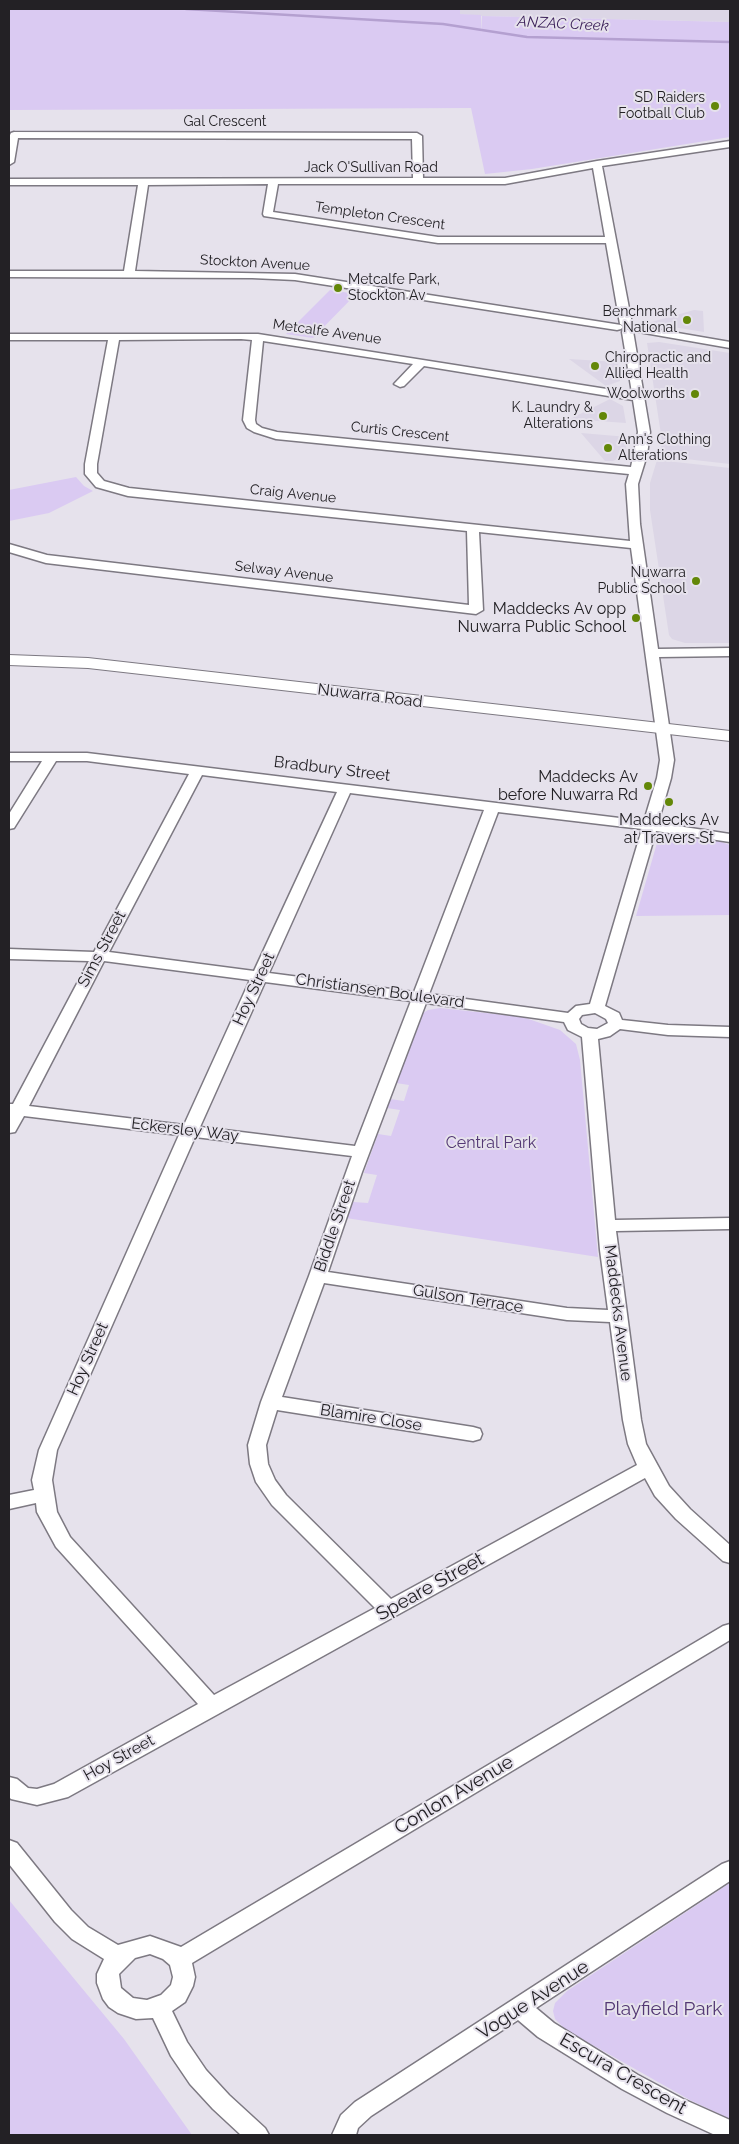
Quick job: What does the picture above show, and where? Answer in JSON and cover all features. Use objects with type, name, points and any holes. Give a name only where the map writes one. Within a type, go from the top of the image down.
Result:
[{"type":"main road","name":"Nuwarra Road","points":[[9,660],[88,663],[730,736]]},
{"type":"street","name":"Gal Crescent","points":[[9,162],[14,135],[417,136],[418,182]]},
{"type":"street","name":"Jack O'Sullivan Road","points":[[9,182],[505,181],[597,164],[730,144]]},
{"type":"street","points":[[596,1008],[666,769],[664,730],[632,498],[632,484],[644,443],[644,432],[637,397],[631,346],[597,164]]},
{"type":"street","points":[[129,275],[143,182]]},
{"type":"street","name":"Templeton Crescent","points":[[273,182],[268,214],[438,240],[610,240]]},
{"type":"street","name":"Stockton Avenue","points":[[9,274],[252,275],[295,277],[730,345]]},
{"type":"street","points":[[631,346],[644,337],[666,334]]},
{"type":"street","name":"Metcalfe Avenue","points":[[9,337],[258,337],[637,397]]},
{"type":"street","name":"Craig Avenue","points":[[114,337],[90,464],[91,474],[100,484],[128,492],[637,545]]},
{"type":"street","name":"Curtis Crescent","points":[[258,337],[249,420],[252,426],[258,430],[276,435],[636,471]]},
{"type":"street","points":[[400,384],[421,362]]},
{"type":"street","name":"Selway Avenue","points":[[9,548],[46,559],[77,564],[476,610],[473,528]]},
{"type":"street","points":[[653,653],[730,652]]},
{"type":"street","name":"Bradbury Street","points":[[9,757],[87,757],[650,826]]},
{"type":"street","points":[[9,825],[52,757]]},
{"type":"street","name":"Sims Street","points":[[9,1128],[14,1109],[99,956],[196,771]]},
{"type":"street","name":"Hoy Street","points":[[28,1796],[37,1796],[60,1790],[212,1706],[63,1542],[47,1512],[42,1480],[48,1450],[190,1130],[345,789]]},
{"type":"street","name":"Biddle Street","points":[[389,1608],[280,1500],[266,1482],[259,1464],[257,1445],[260,1428],[318,1276],[361,1152],[493,806]]},
{"type":"street","points":[[650,826],[714,834],[730,838]]},
{"type":"street","name":"Christiansen Boulevard","points":[[9,954],[99,956],[261,975],[572,1018]]},
{"type":"street","points":[[596,1008],[609,1012],[616,1024],[610,1031],[590,1034],[574,1027],[572,1018],[576,1012],[582,1009],[596,1008]]},
{"type":"street","points":[[616,1024],[668,1030],[730,1032]]},
{"type":"street","name":"Maddecks Avenue","points":[[590,1034],[609,1250],[632,1420],[637,1444],[648,1468],[662,1491],[683,1514],[730,1556]]},
{"type":"street","name":"Eckersley Way","points":[[14,1109],[361,1152]]},
{"type":"street","points":[[608,1226],[730,1223]]},
{"type":"street","name":"Gulson Terrace","points":[[318,1276],[567,1314],[619,1317]]},
{"type":"street","name":"Blamire Close","points":[[270,1402],[473,1434]]},
{"type":"street","name":"Speare Street","points":[[212,1706],[648,1468]]},
{"type":"street","points":[[9,1502],[43,1496]]},
{"type":"street","name":"Conlon Avenue","points":[[179,1959],[730,1631]]},
{"type":"street","points":[[9,1785],[18,1793],[28,1796]]},
{"type":"street","points":[[9,1850],[80,1934],[119,1957]]},
{"type":"street","name":"Vogue Avenue","points":[[344,2135],[349,2122],[355,2115],[520,2009],[730,1870]]},
{"type":"street","points":[[150,1945],[166,1950],[179,1959],[183,1968],[182,1986],[177,1995],[159,2007],[136,2009],[126,2006],[117,2000],[108,1983],[108,1974],[112,1965],[119,1957],[138,1946],[150,1945]]},
{"type":"street","points":[[159,2007],[179,2049],[198,2076],[221,2102],[257,2135]]},
{"type":"street","name":"Escura Crescent","points":[[520,2009],[561,2040],[630,2082],[675,2106],[730,2131]]},
{"type":"shaded area","points":[[460,9],[730,9],[730,22],[482,16],[460,14]]},
{"type":"shaded area","points":[[694,310],[703,311],[704,332],[648,323]]},
{"type":"shaded area","points":[[659,342],[730,353],[730,464],[659,456],[662,441],[647,343]]},
{"type":"shaded area","points":[[569,359],[618,362],[620,381],[606,386]]},
{"type":"shaded area","points":[[610,399],[623,406],[626,423],[570,419]]},
{"type":"shaded area","points":[[581,433],[628,437],[624,456],[613,461],[605,461]]},
{"type":"shaded area","name":"Nuwarra Public School","points":[[657,460],[730,468],[730,643],[685,643],[672,639],[669,635],[650,510],[650,483]]},
{"type":"green space","points":[[9,9],[460,9],[460,14],[481,15],[481,34],[482,16],[730,22],[730,137],[532,169],[485,174],[471,108],[9,110]]},
{"type":"green space","points":[[330,290],[356,294],[313,338],[286,334]]},
{"type":"green space","points":[[76,477],[84,486],[93,491],[49,513],[9,521],[9,490]]},
{"type":"green space","points":[[685,834],[710,838],[730,845],[730,915],[636,916],[657,843],[666,835]]},
{"type":"green space","name":"Central Park","points":[[440,1008],[523,1017],[560,1030],[576,1044],[580,1060],[598,1257],[346,1218],[353,1202],[368,1203],[377,1175],[364,1173],[378,1134],[391,1136],[400,1110],[387,1108],[390,1099],[404,1101],[409,1085],[396,1083],[420,1015],[428,1010]]},
{"type":"green space","name":"Playfield Park","points":[[730,1883],[730,2119],[690,2100],[566,2030],[555,2019],[553,2011],[555,2003],[567,1991]]},
{"type":"green space","points":[[9,1900],[124,2039],[192,2135],[9,2135]]},
{"type":"waterway","name":"ANZAC Creek","points":[[186,9],[443,24],[527,37],[730,42]]},
{"type":"place","name":"SD Raiders Football Club","points":[[715,106]]},
{"type":"place","name":"Metcalfe Park, Stockton Av","points":[[338,288]]},
{"type":"place","name":"Benchmark National","points":[[687,320]]},
{"type":"place","name":"Chiropractic and Allied Health","points":[[595,366]]},
{"type":"place","name":"Woolworths","points":[[695,394]]},
{"type":"place","name":"K. Laundry & Alterations","points":[[603,416]]},
{"type":"place","name":"Ann's Clothing Alterations","points":[[608,448]]},
{"type":"place","name":"Nuwarra Public School","points":[[696,581]]},
{"type":"place","name":"Maddecks Av opp Nuwarra Public School","points":[[636,618]]},
{"type":"place","name":"Maddecks Av before Nuwarra Rd","points":[[648,786]]},
{"type":"place","name":"Maddecks Av at Travers St","points":[[669,802]]}]
